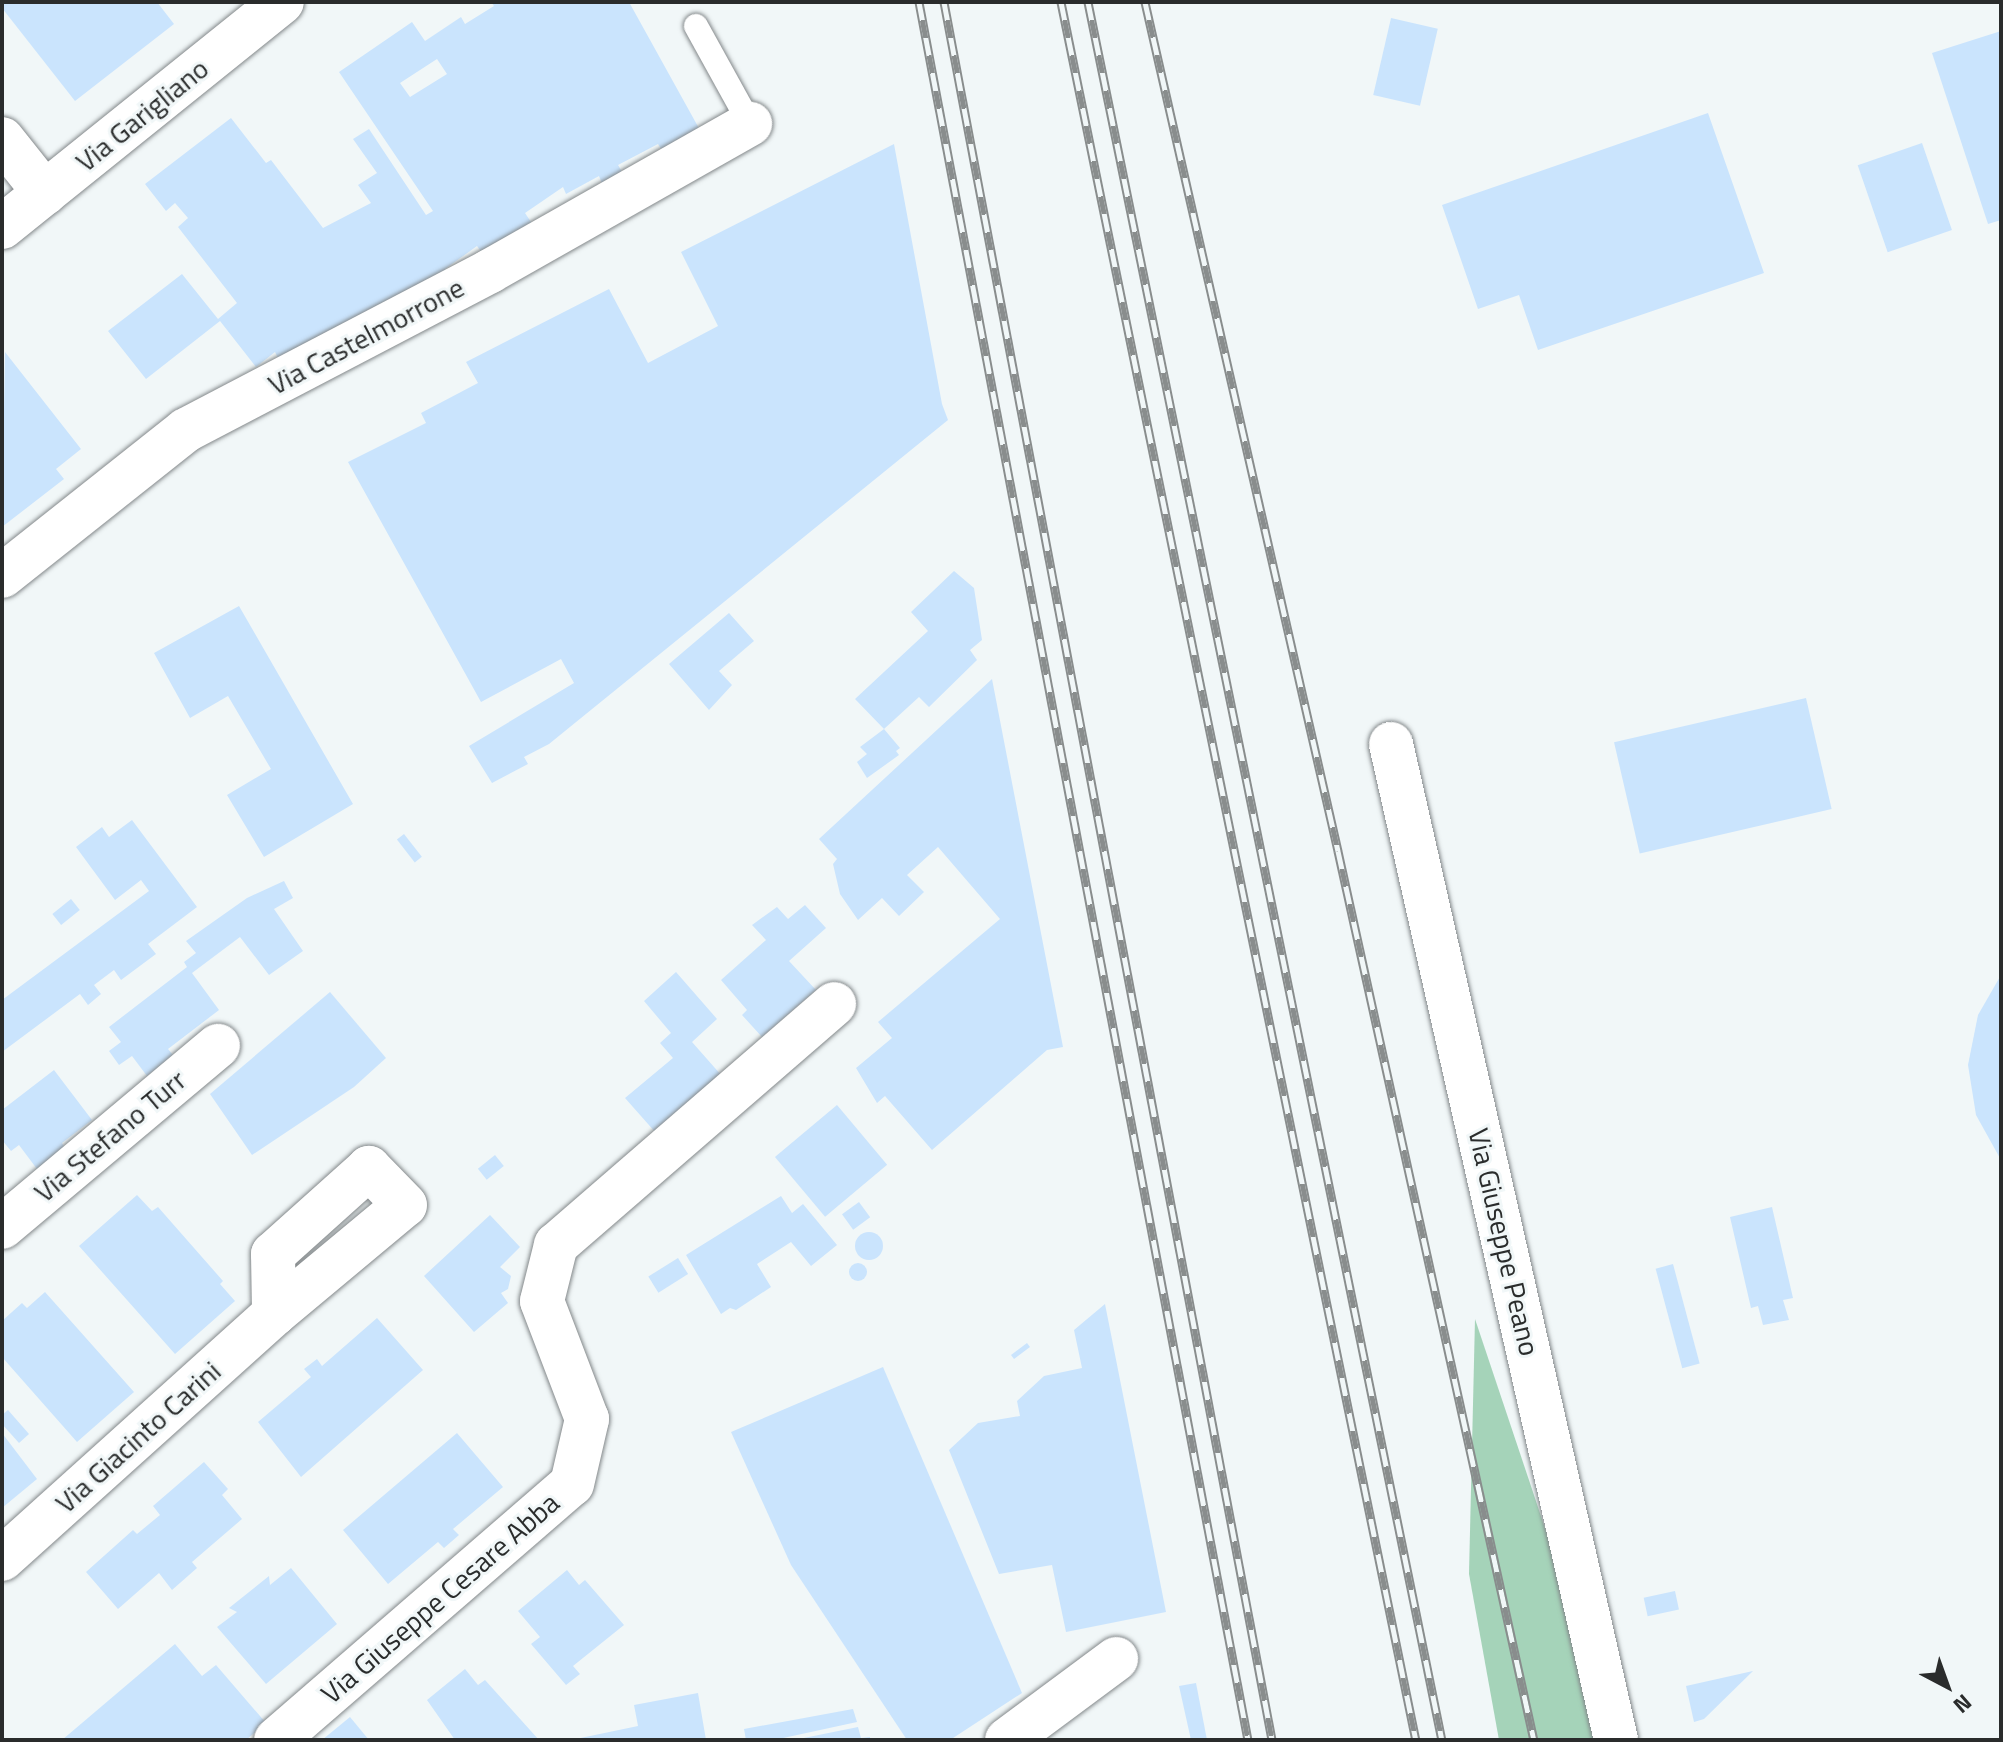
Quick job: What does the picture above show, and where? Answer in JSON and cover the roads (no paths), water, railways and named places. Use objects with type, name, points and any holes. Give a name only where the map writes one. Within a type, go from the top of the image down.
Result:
[{"type":"street","name":"Via Garigliano","points":[[2,227],[282,2]]},
{"type":"street","name":"Via Castelmorrone","points":[[2,576],[186,430],[490,271],[750,124]]},
{"type":"street","points":[[2,139],[45,193]]},
{"type":"street","name":"Via Giuseppe Peano","points":[[1391,744],[1616,1740]]},
{"type":"street","name":"Via Giuseppe Cesare Abba","points":[[276,1740],[572,1484],[587,1419],[542,1301],[556,1245],[834,1004]]},
{"type":"street","name":"Via Stefano Turr","points":[[2,1227],[218,1046]]},
{"type":"street","name":"Via Giacinto Carini","points":[[2,1559],[274,1314]]},
{"type":"street","points":[[1007,1740],[1116,1659]]},
{"type":"lane","points":[[696,26],[750,124]]},
{"type":"railway","points":[[919,2],[1248,1740]]},
{"type":"railway","points":[[944,2],[1272,1740]]},
{"type":"railway","points":[[1061,2],[1416,1740]]},
{"type":"railway","points":[[1088,2],[1442,1740]]},
{"type":"railway","points":[[1145,2],[1338,851],[1534,1740]]}]
